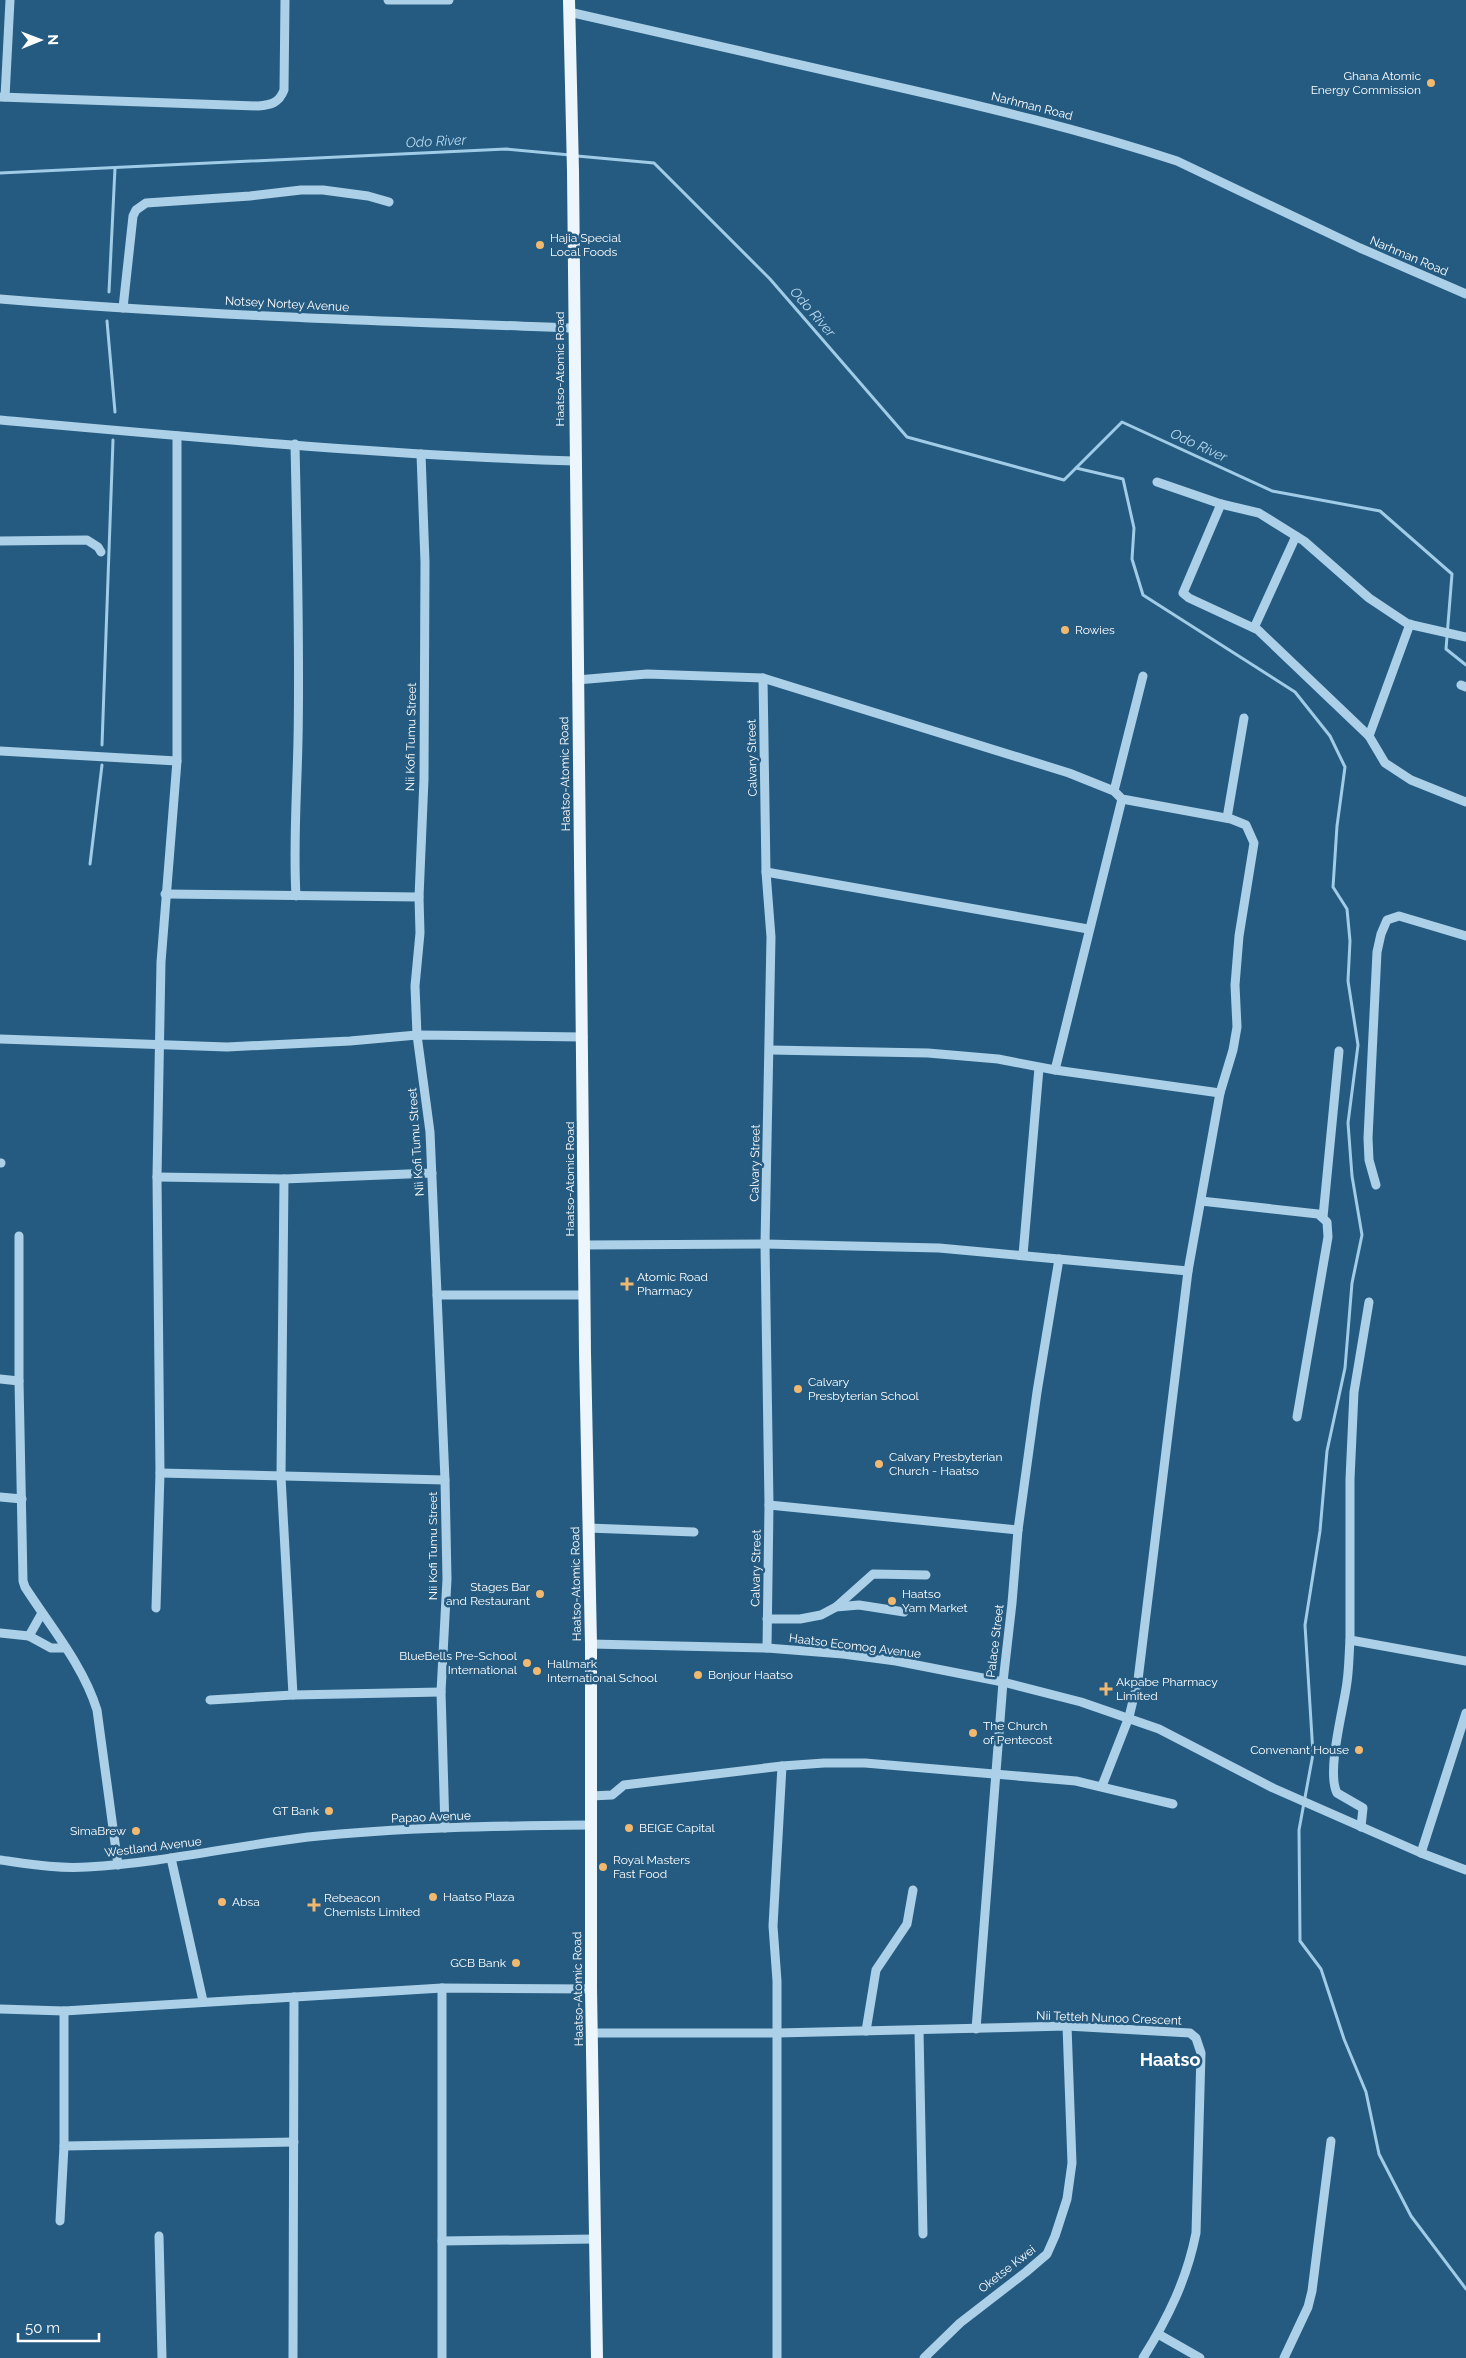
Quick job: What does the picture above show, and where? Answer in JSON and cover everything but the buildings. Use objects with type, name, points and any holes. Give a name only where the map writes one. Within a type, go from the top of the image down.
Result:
[{"type":"main road","name":"Haatso-Atomic Road","points":[[569,6],[573,146],[584,1295],[591,1644],[591,1989],[597,2358]]},
{"type":"street","points":[[10,0],[2,97],[270,105],[281,97],[284,90],[286,0]]},
{"type":"street","points":[[388,0],[449,0]]},
{"type":"street","name":"Narhman Road","points":[[569,6],[1077,130],[1149,152],[1177,162],[1360,248],[1466,294]]},
{"type":"street","points":[[123,308],[133,216],[136,210],[146,203],[250,196],[301,190],[323,190],[368,196],[389,202]]},
{"type":"street","name":"Notsey Nortey Avenue","points":[[0,299],[123,308],[574,328]]},
{"type":"street","points":[[0,420],[177,436],[421,454],[575,461]]},
{"type":"street","points":[[156,1608],[160,1473],[157,1177],[161,962],[176,761],[177,436]]},
{"type":"street","points":[[295,444],[298,606],[298,740],[294,825],[296,896]]},
{"type":"street","name":"Nii Kofi Tumu Street","points":[[421,454],[426,562],[424,779],[419,896],[420,933],[414,986],[417,1035],[430,1132],[445,1480],[447,1579],[441,1692],[445,1828]]},
{"type":"street","points":[[1157,482],[1222,504],[1259,514],[1296,536],[1369,598],[1410,624],[1466,637]]},
{"type":"street","points":[[1222,504],[1183,593],[1189,598],[1254,628],[1369,736],[1385,763],[1411,780],[1466,802]]},
{"type":"street","points":[[1254,628],[1296,536]]},
{"type":"street","points":[[0,541],[87,540],[98,547],[101,552]]},
{"type":"street","points":[[1369,736],[1410,624]]},
{"type":"street","points":[[577,680],[648,674],[763,678],[1070,772],[1093,784],[1114,791],[1122,799],[1228,818],[1246,825],[1254,843],[1238,936],[1235,985],[1237,1027],[1233,1050],[1220,1093],[1188,1271],[1143,1650],[1130,1717],[1102,1786]]},
{"type":"street","points":[[1114,791],[1143,676]]},
{"type":"street","name":"Calvary Street","points":[[763,678],[766,872],[771,937],[765,1244],[769,1505],[767,1648]]},
{"type":"street","points":[[1228,818],[1244,718]]},
{"type":"street","points":[[0,751],[176,761]]},
{"type":"street","points":[[1055,1070],[1088,929],[1122,799]]},
{"type":"street","points":[[766,872],[1088,929]]},
{"type":"street","points":[[165,894],[419,896]]},
{"type":"street","points":[[1376,1185],[1369,1160],[1368,1138],[1375,976],[1381,934],[1387,920],[1399,916],[1466,936]]},
{"type":"street","points":[[0,1039],[227,1047],[350,1041],[417,1035],[583,1037]]},
{"type":"street","points":[[770,1050],[928,1053],[998,1059],[1039,1068],[1220,1093]]},
{"type":"street","points":[[1323,1217],[1339,1051]]},
{"type":"street","points":[[1023,1255],[1039,1068]]},
{"type":"street","points":[[157,1177],[284,1179],[432,1173]]},
{"type":"street","points":[[284,1179],[281,1477],[293,1695]]},
{"type":"street","points":[[1201,1201],[1312,1213],[1323,1217],[1327,1222],[1328,1237],[1297,1417]]},
{"type":"street","points":[[19,1236],[19,1381],[23,1581],[66,1648],[93,1696],[97,1710],[118,1865]]},
{"type":"street","points":[[584,1245],[765,1244],[939,1248],[1188,1271]]},
{"type":"street","name":"Palace Street","points":[[976,2029],[995,1775],[1018,1530],[1036,1392],[1059,1259]]},
{"type":"street","points":[[437,1295],[584,1295]]},
{"type":"street","points":[[1361,1827],[1363,1808],[1337,1793],[1333,1781],[1347,1683],[1350,1640],[1350,1479],[1354,1392],[1368,1302]]},
{"type":"street","points":[[0,1379],[19,1381]]},
{"type":"street","points":[[160,1473],[445,1480]]},
{"type":"street","points":[[0,1496],[22,1499]]},
{"type":"street","points":[[769,1505],[1018,1530]]},
{"type":"street","points":[[588,1528],[694,1532]]},
{"type":"street","points":[[767,1619],[800,1619],[821,1615],[836,1607],[873,1574],[926,1575]]},
{"type":"street","points":[[836,1607],[858,1605],[904,1612]]},
{"type":"street","points":[[29,1636],[42,1613]]},
{"type":"street","points":[[0,1633],[29,1636],[51,1648],[66,1648]]},
{"type":"street","points":[[1350,1640],[1466,1660]]},
{"type":"street","name":"Haatso Ecomog Avenue","points":[[591,1644],[767,1648],[896,1661],[1003,1682],[1081,1702],[1130,1717],[1159,1729],[1273,1788],[1421,1853],[1466,1870]]},
{"type":"street","points":[[210,1700],[293,1695],[441,1692]]},
{"type":"street","points":[[1421,1853],[1465,1722],[1466,1713]]},
{"type":"street","points":[[591,1796],[612,1795],[624,1785],[782,1766],[864,1763],[1076,1781],[1173,1804]]},
{"type":"street","points":[[777,2358],[777,1981],[773,1926],[782,1766]]},
{"type":"street","name":"Papao Avenue","points":[[309,1837],[445,1828],[591,1825]]},
{"type":"street","name":"Westland Avenue","points":[[0,1860],[62,1868],[118,1865],[309,1837]]},
{"type":"street","points":[[171,1858],[203,2002]]},
{"type":"street","points":[[866,2031],[876,1970],[907,1924],[913,1890]]},
{"type":"street","points":[[0,2009],[64,2011],[442,1988],[591,1989]]},
{"type":"street","points":[[442,1988],[442,2358]]},
{"type":"street","points":[[293,2358],[294,1997]]},
{"type":"street","points":[[60,2221],[64,2146],[64,2011]]},
{"type":"street","name":"Nii Tetteh Nunoo Crescent","points":[[592,2033],[777,2033],[1066,2026],[1190,2033],[1199,2044],[1201,2072],[1196,2233],[1184,2281],[1158,2334],[1143,2358]]},
{"type":"street","name":"Oketse Kwei","points":[[924,2358],[966,2318],[1047,2254],[1055,2236],[1067,2199],[1072,2163],[1066,2026]]},
{"type":"street","points":[[919,2030],[923,2234]]},
{"type":"street","points":[[1284,2358],[1308,2307],[1312,2291],[1331,2141]]},
{"type":"street","points":[[64,2146],[294,2142]]},
{"type":"street","points":[[159,2236],[162,2358]]},
{"type":"street","points":[[442,2241],[595,2239]]},
{"type":"street","points":[[1158,2334],[1200,2358]]},
{"type":"waterway","name":"Odo River","points":[[0,173],[506,149],[570,155]]},
{"type":"waterway","name":"Odo River","points":[[577,156],[654,163],[770,279],[907,437],[1064,480],[1122,422],[1272,491],[1380,511],[1452,574],[1446,649],[1466,665]]},
{"type":"waterway","points":[[109,292],[115,168]]},
{"type":"waterway","points":[[107,321],[115,412]]},
{"type":"waterway","points":[[102,745],[113,440]]},
{"type":"waterway","points":[[1076,468],[1123,479],[1134,528],[1132,559],[1143,595],[1295,692],[1330,736],[1345,767],[1337,826],[1333,887],[1347,909],[1350,941],[1348,981],[1358,1045],[1348,1123],[1352,1176],[1362,1235],[1352,1283],[1345,1368],[1327,1451],[1320,1531],[1305,1625],[1313,1754],[1299,1830],[1300,1941],[1321,1969],[1344,2039],[1366,2092],[1379,2154],[1411,2216],[1466,2289]]},
{"type":"waterway","points":[[90,864],[102,765]]},
{"type":"place","name":"Ghana Atomic Energy Commission","points":[[1431,83]]},
{"type":"place","name":"Hajia Special Local Foods","points":[[540,245]]},
{"type":"place","name":"Rowies","points":[[1065,630]]},
{"type":"place","name":"Atomic Road Pharmacy","points":[[627,1284]]},
{"type":"place","name":"Calvary Presbyterian School","points":[[798,1389]]},
{"type":"place","name":"Calvary Presbyterian Church - Haatso","points":[[879,1464]]},
{"type":"place","name":"Stages Bar and Restaurant","points":[[540,1594]]},
{"type":"place","name":"Haatso Yam Market","points":[[892,1601]]},
{"type":"place","name":"BlueBells Pre-School International","points":[[527,1663]]},
{"type":"place","name":"Hallmark International School","points":[[537,1671]]},
{"type":"place","name":"Bonjour Haatso","points":[[698,1675]]},
{"type":"place","name":"Akpabe Pharmacy Limited","points":[[1106,1689]]},
{"type":"place","name":"The Church of Pentecost","points":[[973,1733]]},
{"type":"place","name":"Convenant House","points":[[1359,1750]]},
{"type":"place","name":"GT Bank","points":[[329,1811]]},
{"type":"place","name":"BEIGE Capital","points":[[629,1828]]},
{"type":"place","name":"SimaBrew","points":[[136,1831]]},
{"type":"place","name":"Royal Masters Fast Food","points":[[603,1867]]},
{"type":"place","name":"Haatso Plaza","points":[[433,1897]]},
{"type":"place","name":"Absa","points":[[222,1902]]},
{"type":"place","name":"Rebeacon Chemists Limited","points":[[314,1905]]},
{"type":"place","name":"GCB Bank","points":[[516,1963]]},
{"type":"district","name":"Haatso","points":[[1170,2060]]}]
